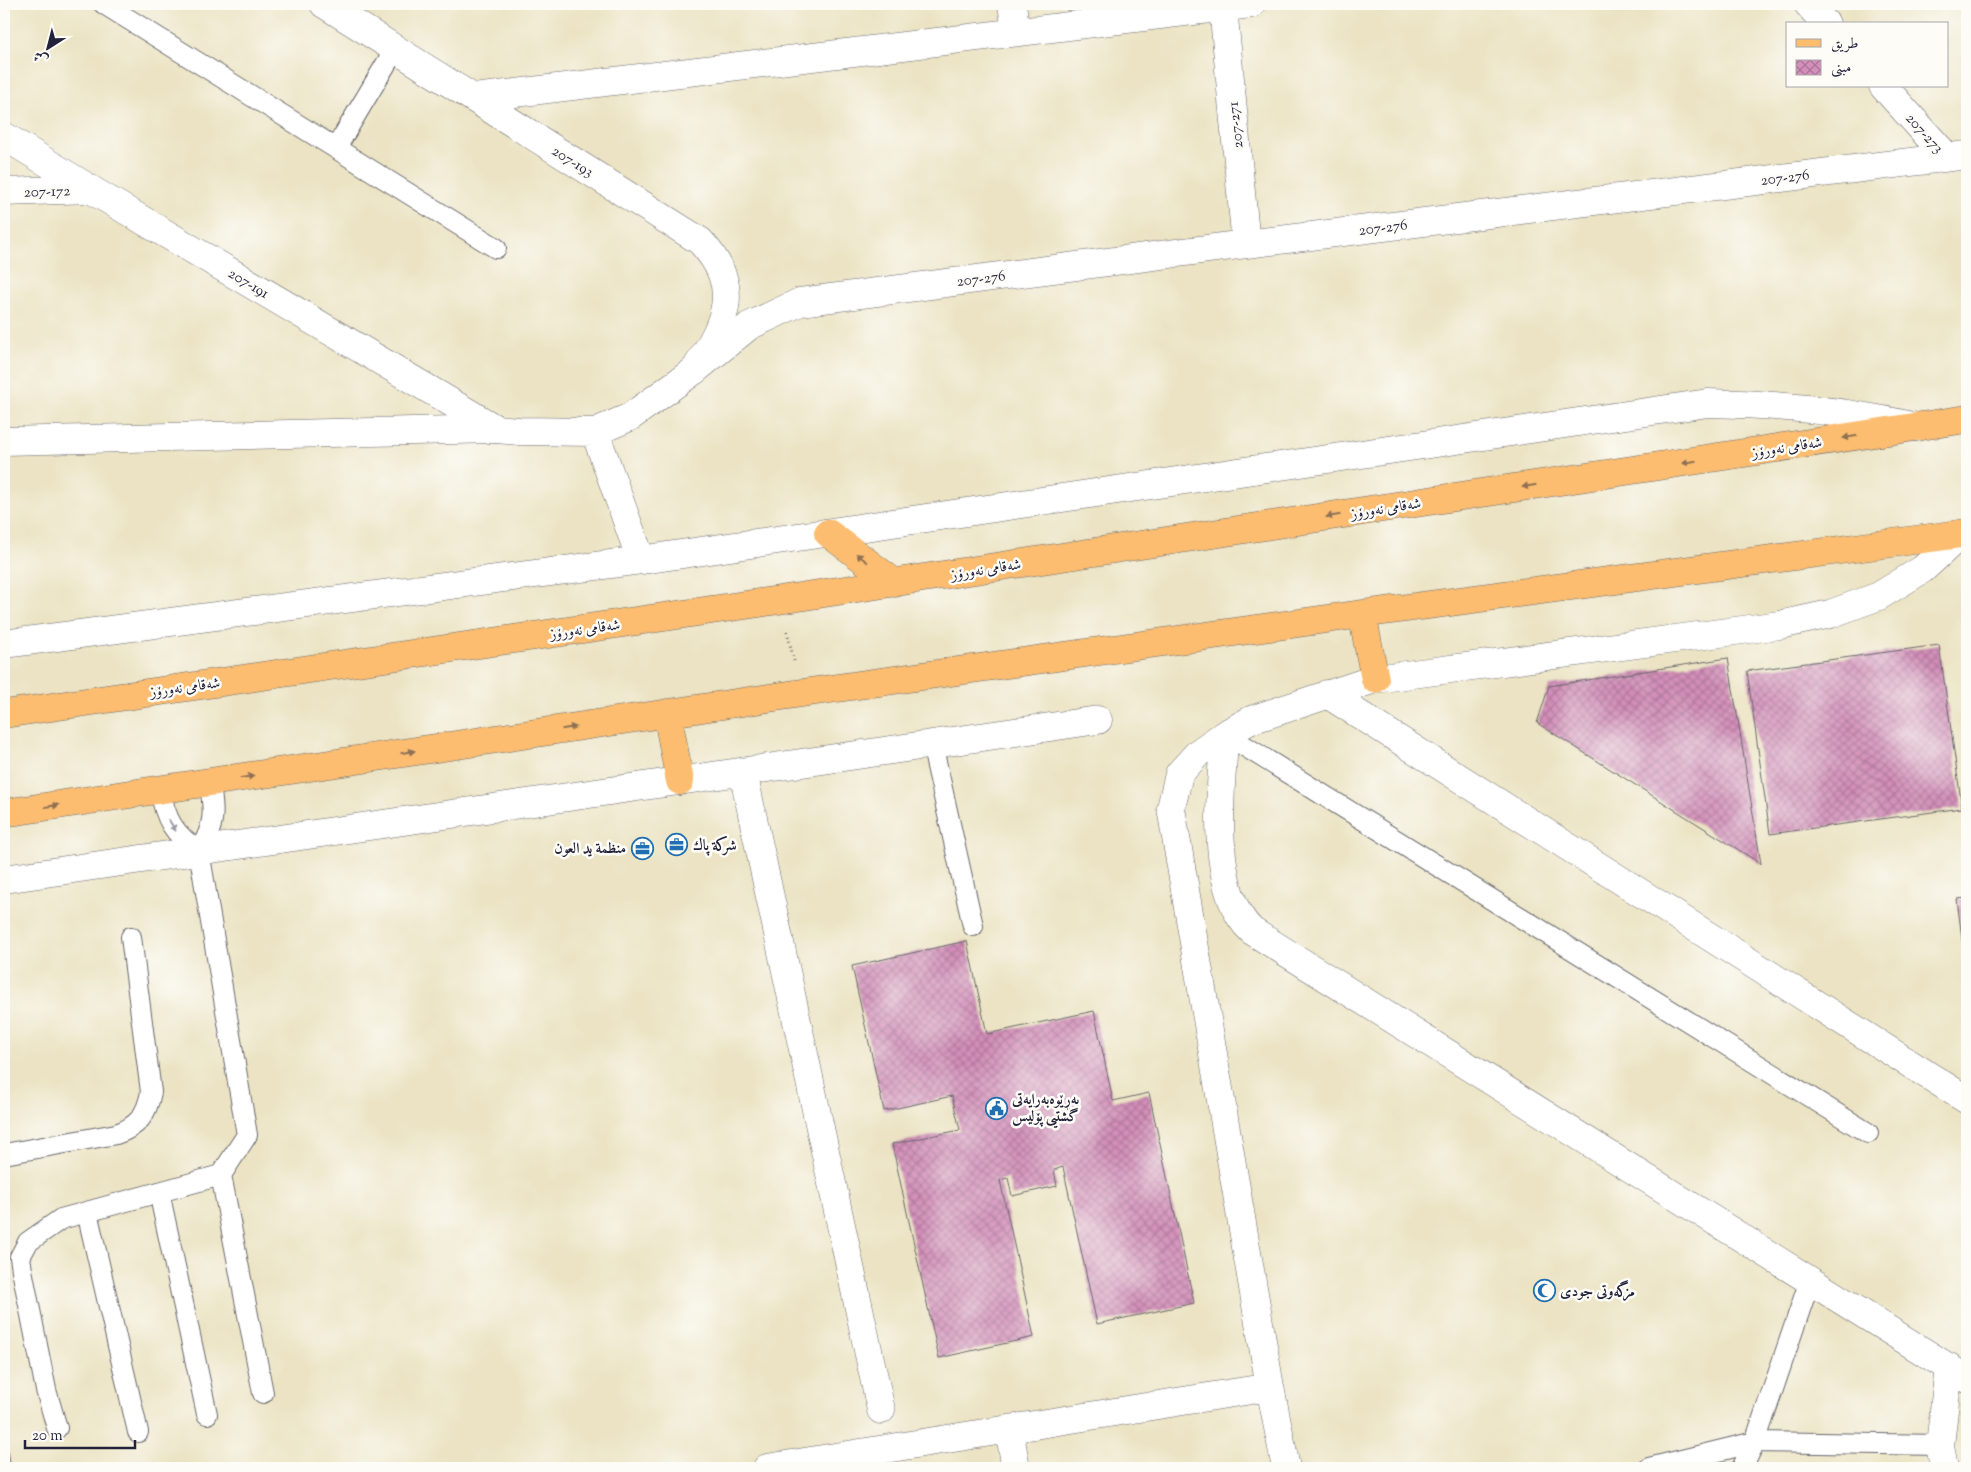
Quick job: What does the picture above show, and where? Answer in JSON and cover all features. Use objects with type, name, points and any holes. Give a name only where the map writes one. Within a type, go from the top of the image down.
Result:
[{"type":"main road","name":"شەقامی نەورۆز","points":[[4,714],[894,583],[1919,427],[1967,418]]},
{"type":"main road","points":[[828,532],[894,583]]},
{"type":"main road","points":[[4,813],[667,713],[1362,614],[1964,534]]},
{"type":"main road","points":[[1362,614],[1375,679]]},
{"type":"main road","points":[[667,713],[680,781]]},
{"type":"street","name":"207-193","points":[[324,4],[700,241],[713,255],[727,289],[726,306],[714,340],[695,370]]},
{"type":"street","points":[[1012,4],[1016,32]]},
{"type":"street","points":[[474,98],[1251,4]]},
{"type":"street","points":[[1808,4],[1824,22]]},
{"type":"street","name":"207-271","points":[[1223,7],[1246,244]]},
{"type":"street","name":"207-273","points":[[1885,88],[1957,156]]},
{"type":"street","name":"207-191","points":[[4,136],[90,189],[496,428]]},
{"type":"street","name":"207-276","points":[[596,432],[630,417],[695,370],[749,326],[800,302],[1246,244],[1957,156]]},
{"type":"street","name":"207-172","points":[[4,192],[90,189]]},
{"type":"street","points":[[4,644],[641,560],[1708,403],[1763,403],[1818,408],[1869,416],[1919,427]]},
{"type":"street","points":[[4,441],[496,428],[519,431],[596,432],[641,560]]},
{"type":"street","points":[[1286,1468],[1270,1387],[1171,808],[1179,774],[1198,753],[1224,734],[1251,720],[1375,679],[1780,625],[1830,614],[1878,596],[1923,568],[1964,534]]},
{"type":"street","points":[[1327,694],[1967,1100]]},
{"type":"street","points":[[4,879],[1098,720]]},
{"type":"street","points":[[1224,734],[1220,819],[1221,854],[1227,884],[1238,914],[1244,924],[1269,942],[1958,1373],[1942,1456]]},
{"type":"street","points":[[743,772],[881,1410]]},
{"type":"street","points":[[767,1468],[1270,1387]]},
{"type":"street","points":[[1009,1429],[1016,1468]]},
{"type":"lane","points":[[104,4],[496,248]]},
{"type":"lane","points":[[336,148],[395,49]]},
{"type":"lane","points":[[1224,734],[1868,1133]]},
{"type":"lane","points":[[932,744],[974,926]]},
{"type":"lane","points":[[57,1428],[46,1390],[20,1257],[28,1242],[61,1219],[221,1175],[247,1135],[199,851],[209,836],[213,817],[213,800],[209,783]]},
{"type":"lane","points":[[160,789],[163,809],[172,827],[184,841],[199,851]]},
{"type":"lane","points":[[4,1154],[116,1134],[127,1131],[144,1116],[151,1092],[131,937]]},
{"type":"lane","points":[[221,1175],[263,1392]]},
{"type":"lane","points":[[159,1192],[207,1414]]},
{"type":"lane","points":[[87,1212],[138,1432]]},
{"type":"lane","points":[[1742,1468],[1754,1442],[1810,1280]]},
{"type":"lane","points":[[1649,1468],[1754,1442],[1942,1456]]},
{"type":"building","points":[[1939,645],[1962,808],[1770,834],[1747,671]]},
{"type":"building","points":[[1728,658],[1761,864],[1537,723],[1549,686]]},
{"type":"building","points":[[1967,898],[1967,971],[1966,971],[1957,899]]},
{"type":"building","points":[[967,941],[987,1034],[1094,1011],[1113,1101],[1149,1093],[1194,1303],[1097,1324],[1063,1167],[1054,1170],[1057,1186],[1012,1196],[1008,1178],[1000,1180],[1034,1337],[939,1358],[892,1144],[960,1130],[952,1096],[884,1111],[852,966]]},
{"type":"building","points":[[4,1432],[10,1462],[4,1464]]},
{"type":"place","name":"شركة پاك","points":[[677,845]]},
{"type":"place","name":"منظمة يد العون","points":[[642,848]]},
{"type":"place","name":"بەڕێوەبەرایەتی گشتیی پۆلیس","points":[[996,1108]]},
{"type":"place","name":"مزگەوتی جودی","points":[[1544,1291]]}]
